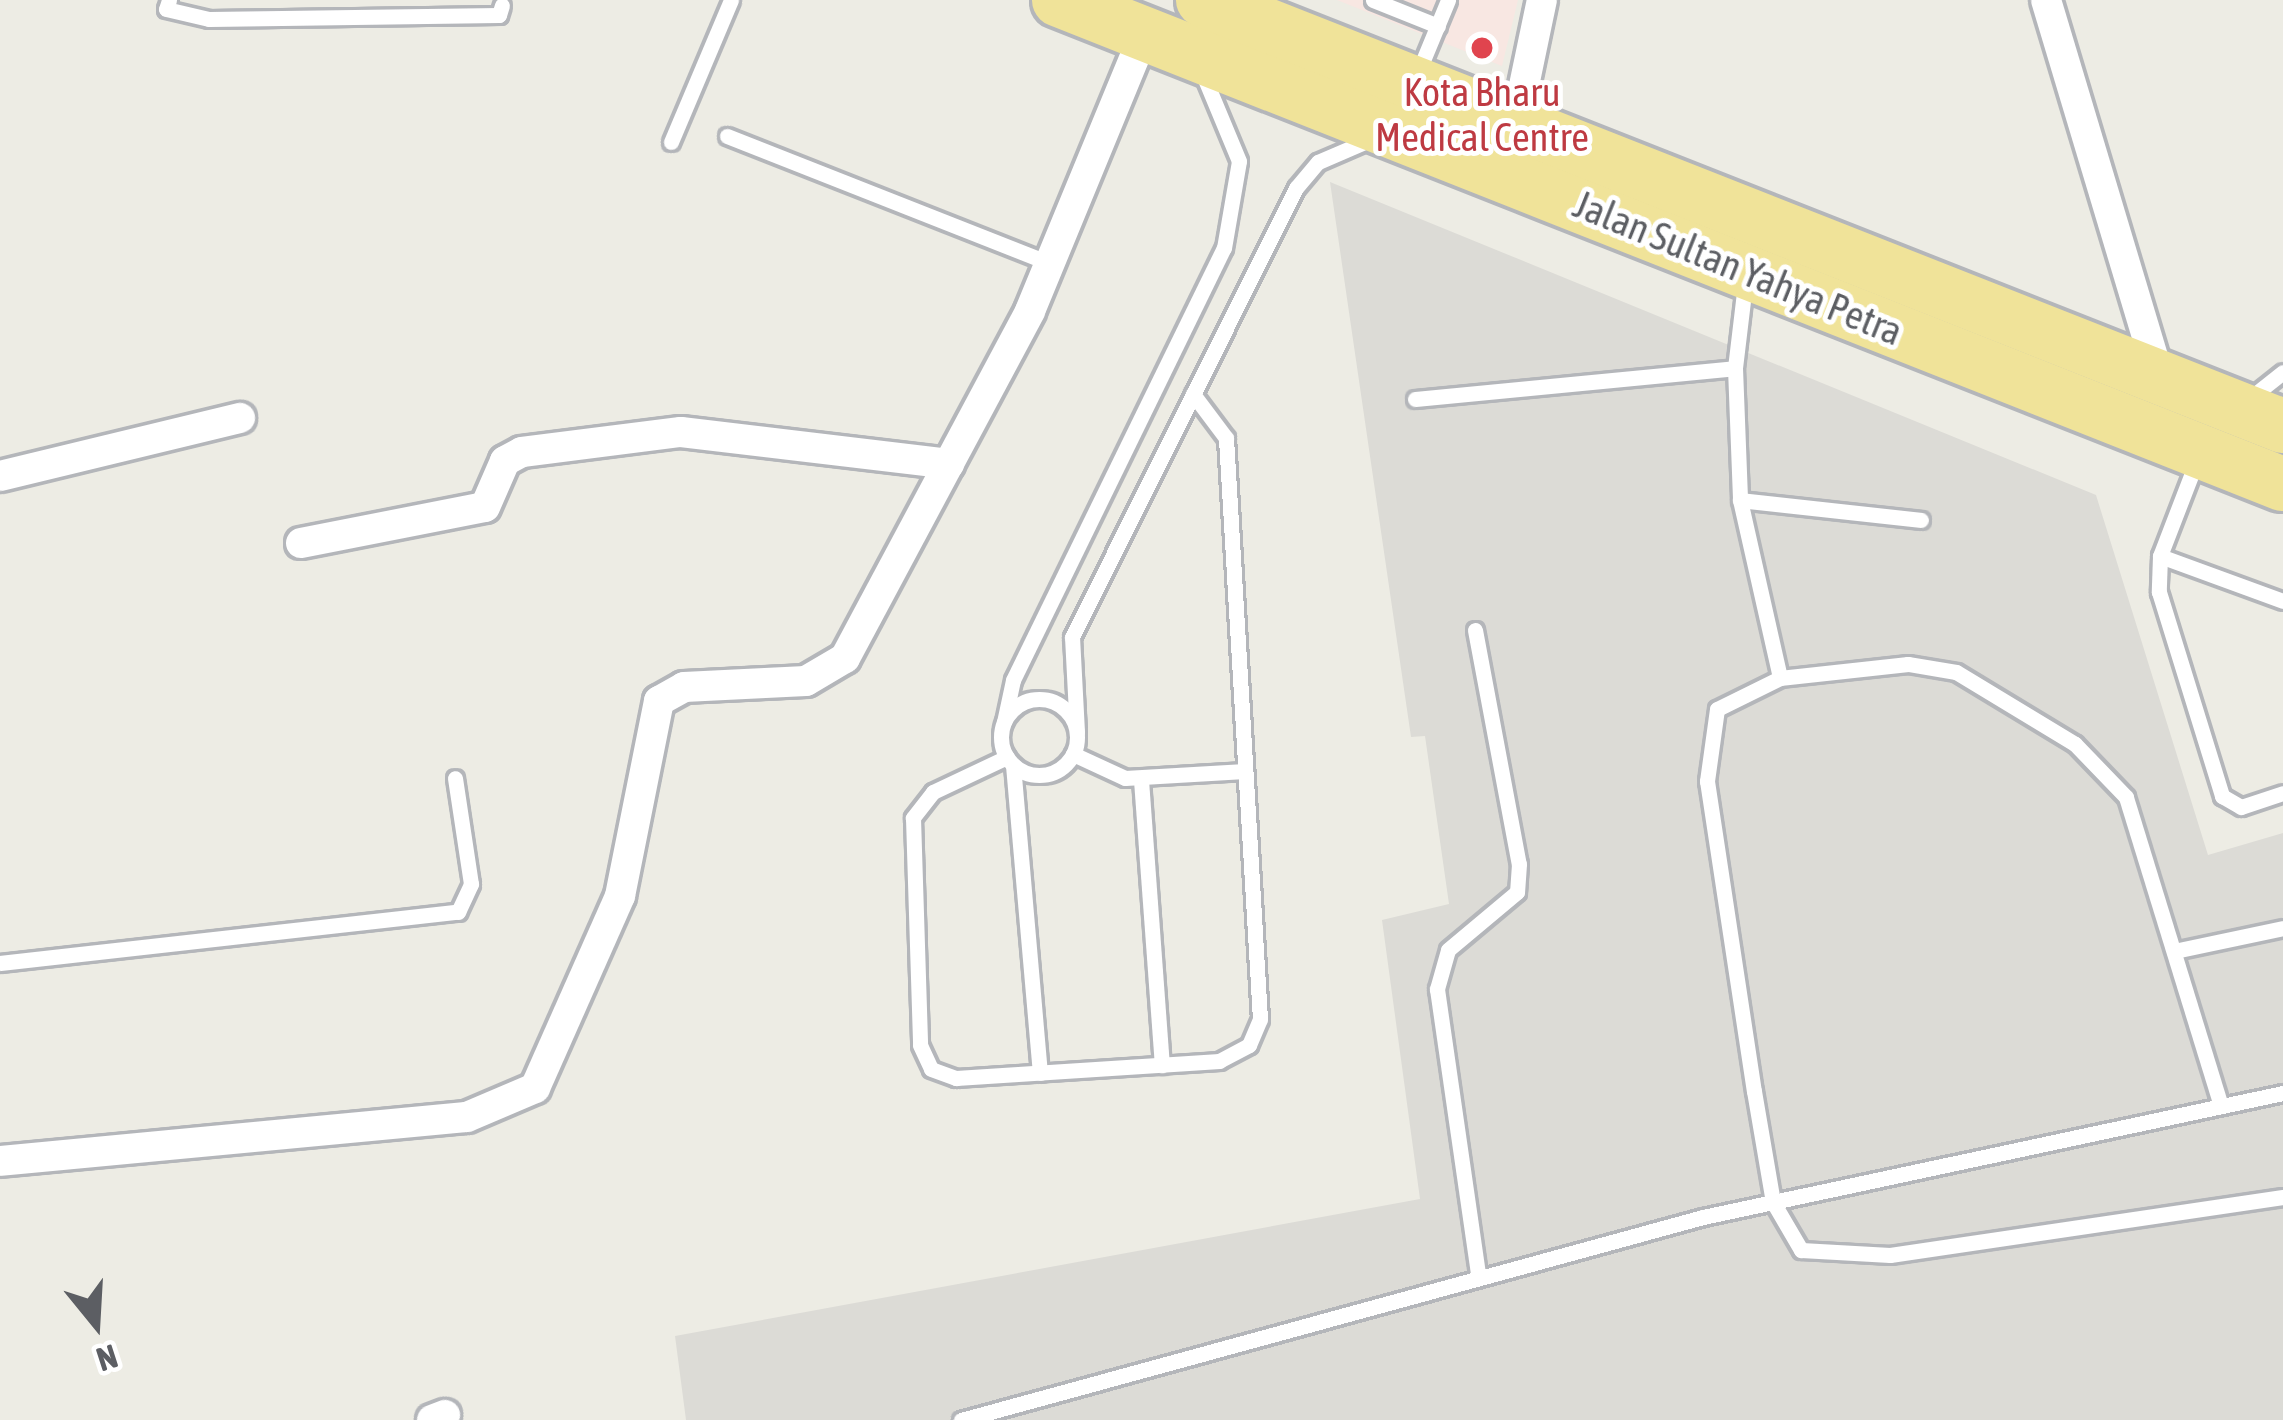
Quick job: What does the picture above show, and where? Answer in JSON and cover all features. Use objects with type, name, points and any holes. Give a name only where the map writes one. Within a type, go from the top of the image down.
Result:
[{"type":"highway","name":"Jalan Sultan Yahya Petra","points":[[1059,0],[2283,484]]},
{"type":"highway","name":"Jalan Sultan Yahya Petra","points":[[1203,0],[2260,417]]},
{"type":"street","points":[[1516,124],[1542,0]]},
{"type":"street","points":[[2046,0],[2159,377]]},
{"type":"street","points":[[0,1161],[467,1117],[536,1088],[620,896],[659,701],[684,687],[806,681],[845,658],[950,464],[1157,39]]},
{"type":"street","points":[[0,476],[240,418]]},
{"type":"street","points":[[301,543],[484,507],[505,461],[523,452],[681,432],[950,464]]},
{"type":"lane","points":[[169,0],[166,9],[208,19],[499,15],[502,5]]},
{"type":"lane","points":[[670,142],[731,0]]},
{"type":"lane","points":[[1373,0],[1438,26]]},
{"type":"lane","points":[[1413,83],[1448,0]]},
{"type":"lane","points":[[1040,1073],[1004,722],[1013,680],[1224,248],[1234,135],[1211,87],[1157,39]]},
{"type":"lane","points":[[1193,394],[1226,437],[1261,1019],[1234,1056],[1040,1073],[942,1075],[920,1045],[914,818],[933,792],[1010,761],[1043,775],[1073,754],[1077,732],[1072,637],[1193,394],[1296,188],[1342,148],[1401,135]]},
{"type":"lane","points":[[727,136],[1050,263]]},
{"type":"lane","points":[[1748,272],[1735,368],[1740,500],[1780,678]]},
{"type":"lane","points":[[1415,399],[1735,368]]},
{"type":"lane","points":[[2260,417],[2283,373]]},
{"type":"lane","points":[[2201,452],[2160,556],[2159,592],[2222,796],[2241,807],[2283,793]]},
{"type":"lane","points":[[1740,500],[1921,520]]},
{"type":"lane","points":[[2160,556],[2283,601]]},
{"type":"lane","points":[[1475,630],[1520,864],[1510,903],[1448,950],[1437,989],[1478,1275]]},
{"type":"lane","points":[[2221,1106],[2126,797],[2074,744],[1956,673],[1908,664],[1780,678],[1717,709],[1706,741],[1773,1202],[1784,1235],[1834,1259],[2283,1198]]},
{"type":"lane","points":[[1004,722],[1043,699],[1077,732]]},
{"type":"lane","points":[[1073,754],[1141,780],[1245,771]]},
{"type":"lane","points":[[0,963],[458,912],[471,884],[455,778]]},
{"type":"lane","points":[[1141,780],[1162,1065]]},
{"type":"lane","points":[[2174,950],[2283,928]]},
{"type":"lane","points":[[961,1420],[1478,1275],[1773,1202],[2283,1093]]},
{"type":"shaded area","name":"Kota Bharu Medical Centre","points":[[1337,0],[1518,0],[1502,66]]},
{"type":"shaded area","points":[[1330,182],[2096,495],[2208,855],[2283,833],[2283,1420],[686,1420],[675,1336],[1420,1199],[1382,920],[1449,904],[1425,736],[1411,737]]},
{"type":"place","name":"Kota Bharu Medical Centre","points":[[1482,48]]}]
